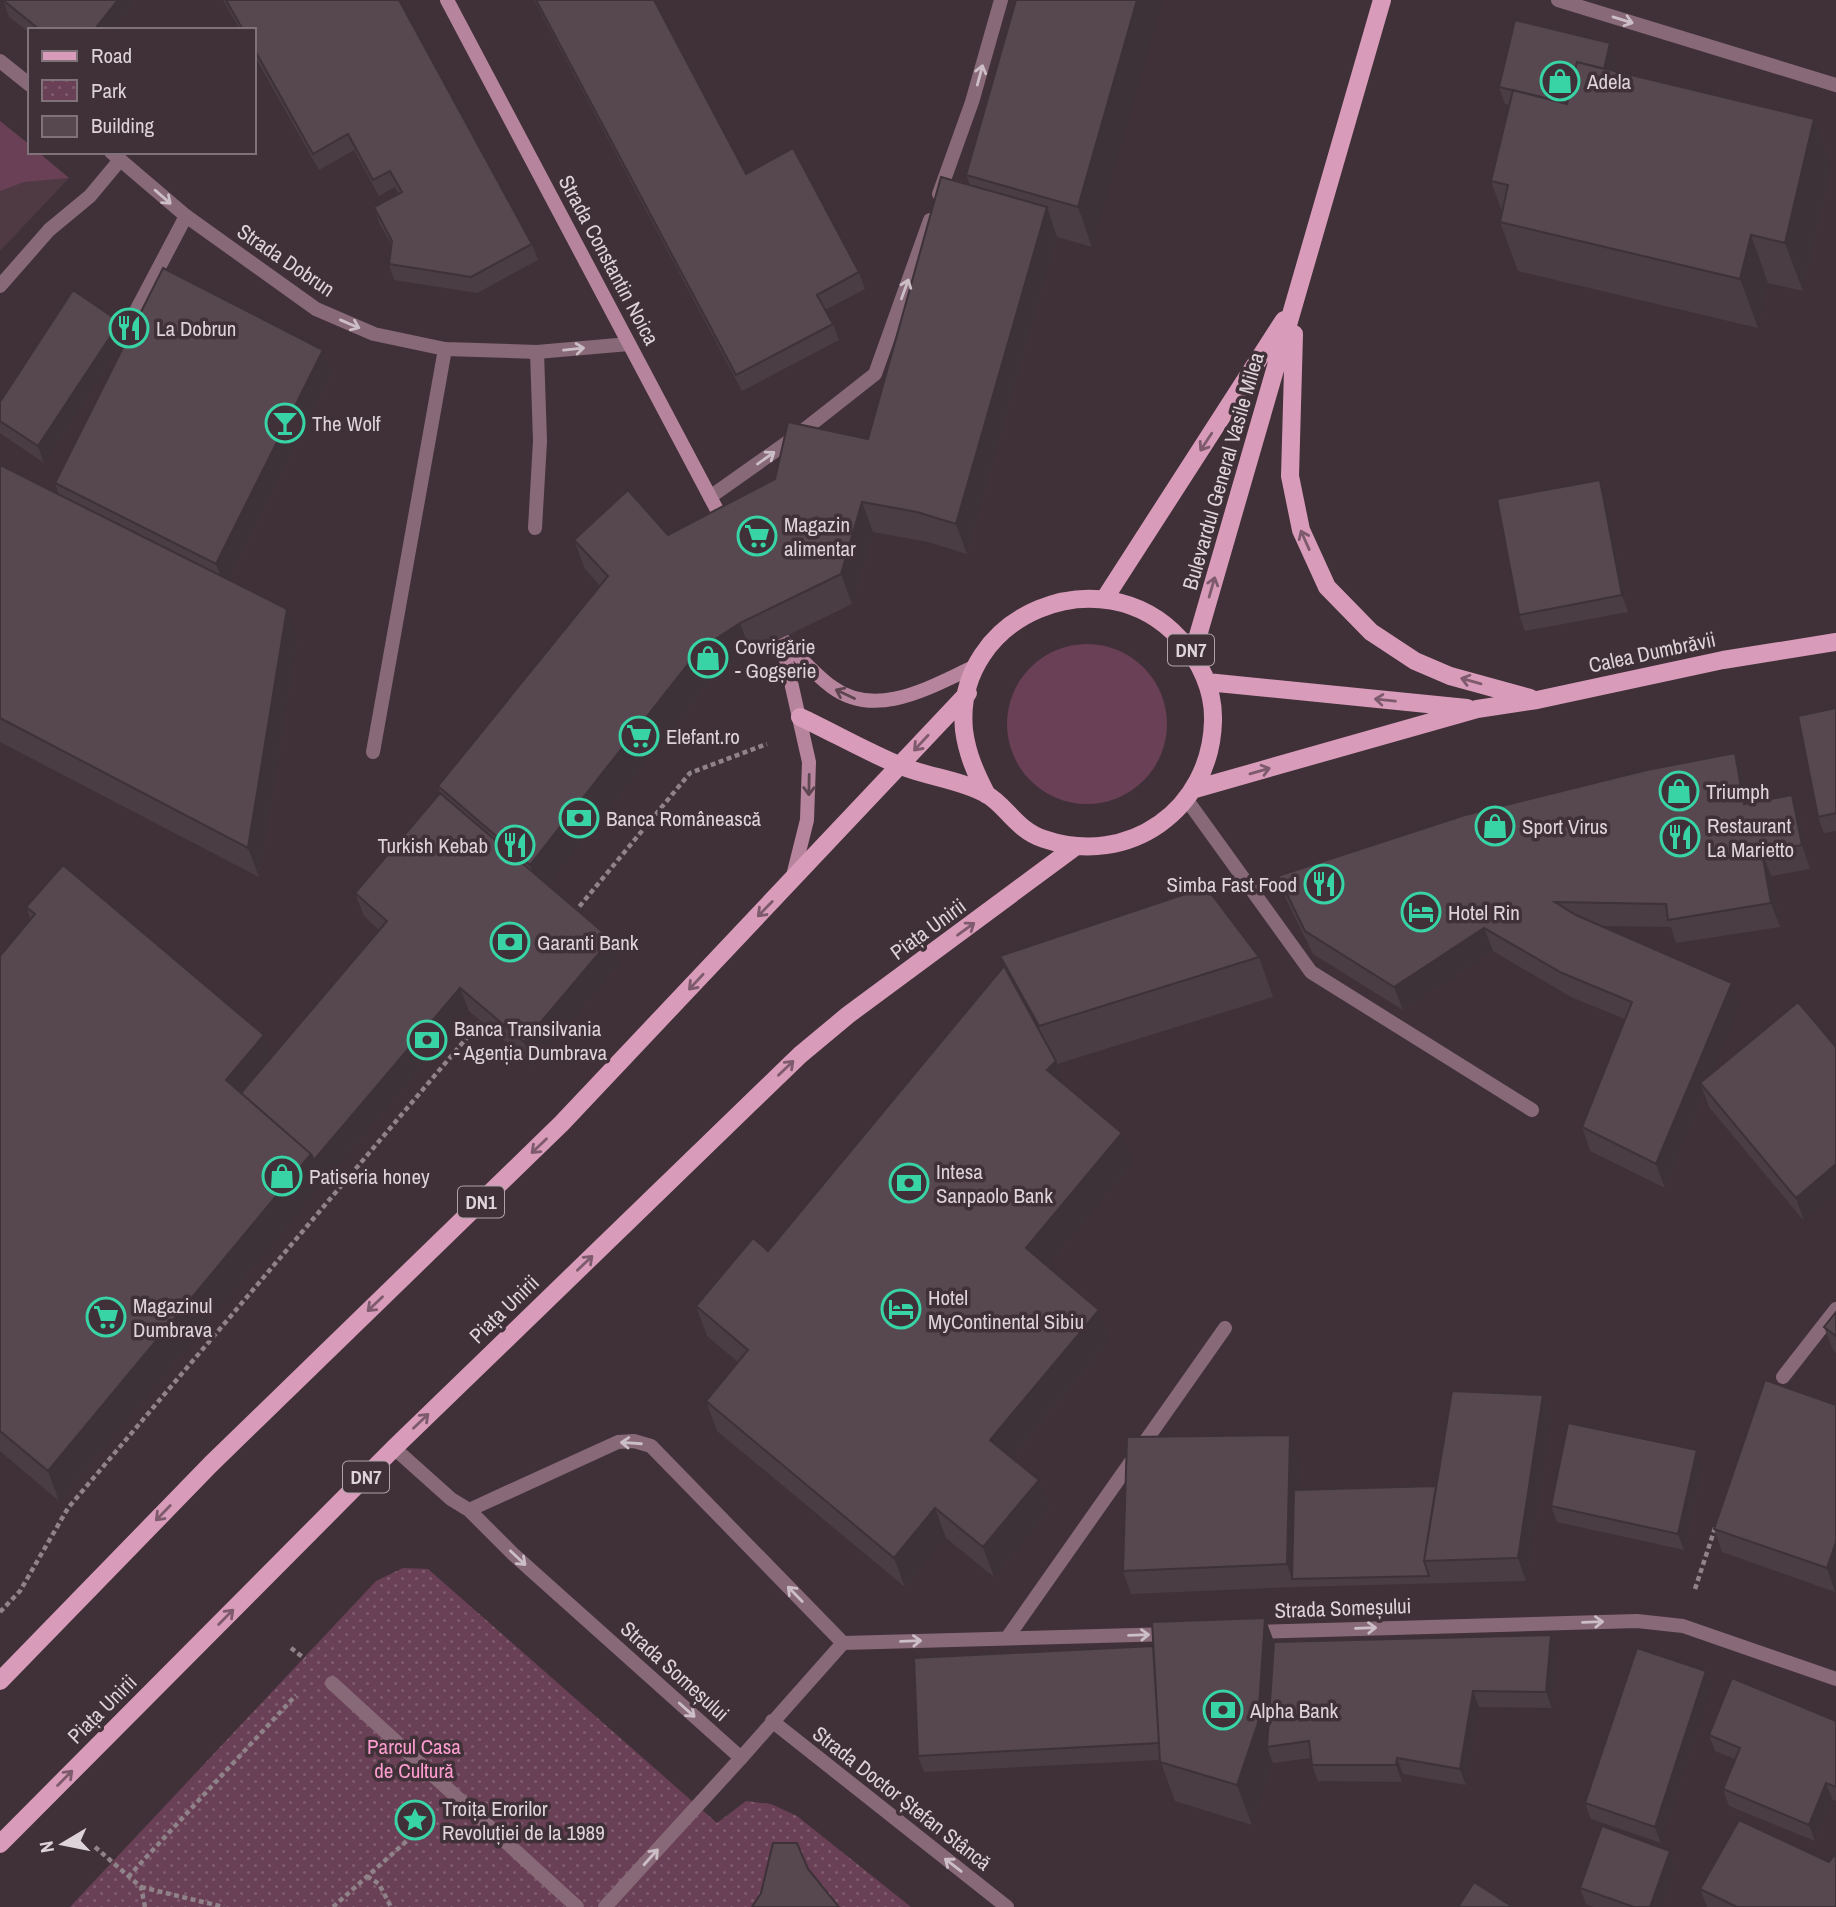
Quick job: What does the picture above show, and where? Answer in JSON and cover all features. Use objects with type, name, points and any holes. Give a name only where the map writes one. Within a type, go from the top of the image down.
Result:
[{"type":"main road","name":"Strada Constantin Noica","points":[[447,0],[733,538]]},
{"type":"main road","name":"Bulevardul General Vasile Milea","points":[[1193,653],[1382,0]]},
{"type":"main road","name":"Bulevardul General Vasile Milea","points":[[1105,598],[1296,302]]},
{"type":"main road","points":[[1296,302],[1290,476],[1301,530],[1327,587],[1371,632],[1415,661],[1450,676],[1537,700]]},
{"type":"main road","name":"DN7","points":[[1080,598],[1105,598],[1139,608],[1169,626],[1193,653],[1207,682],[1213,718],[1210,755],[1191,795],[1170,818],[1149,833],[1101,848],[1075,847],[1042,839],[1011,820],[987,795],[971,764],[964,729],[968,693],[978,665],[992,643],[1010,625],[1031,611],[1080,598]]},
{"type":"main road","points":[[792,882],[807,820],[809,762],[781,638],[833,688],[860,701],[884,701],[911,695],[978,665]]},
{"type":"main road","name":"Calea Dumbrăvii","points":[[1191,795],[1477,709],[1537,700],[1723,660],[1836,642]]},
{"type":"main road","name":"Calea Dumbrăvii","points":[[1207,682],[1477,709]]},
{"type":"main road","name":"DN1","points":[[0,1681],[211,1464],[562,1123],[968,693]]},
{"type":"main road","points":[[800,717],[901,766],[987,795]]},
{"type":"main road","name":"Piața Unirii","points":[[0,1844],[394,1448],[800,1055],[848,1015],[1075,847]]},
{"type":"street","points":[[710,497],[795,437],[875,374],[972,102],[1001,0]]},
{"type":"street","points":[[1558,0],[1836,85]]},
{"type":"street","points":[[0,61],[28,83]]},
{"type":"street","name":"Strada Dobrun","points":[[116,156],[186,216],[316,309],[374,334],[446,349],[537,352],[629,344]]},
{"type":"street","points":[[0,286],[49,230],[90,197],[116,156]]},
{"type":"street","points":[[137,309],[186,216]]},
{"type":"street","points":[[373,752],[446,349]]},
{"type":"street","points":[[536,528],[540,441],[537,352]]},
{"type":"street","points":[[1191,795],[1311,972],[1532,1110]]},
{"type":"street","points":[[1783,1377],[1836,1309]]},
{"type":"street","points":[[1007,1638],[1225,1328]]},
{"type":"street","points":[[469,1510],[618,1442],[634,1441],[650,1446],[843,1643]]},
{"type":"street","name":"Strada Someșului","points":[[394,1448],[451,1499],[469,1510],[741,1758]]},
{"type":"street","name":"Strada Someșului","points":[[1240,1632],[1637,1621],[1683,1626],[1836,1679]]},
{"type":"street","points":[[605,1907],[843,1643],[1185,1633]]},
{"type":"street","points":[[332,1683],[577,1907]]},
{"type":"street","name":"Strada Doctor Ștefan Stâncă","points":[[772,1721],[1007,1907]]},
{"type":"path","points":[[569,919],[690,773],[774,742]]},
{"type":"path","points":[[0,1612],[20,1591],[68,1508],[481,1021]]},
{"type":"path","points":[[1683,1626],[1717,1522]]},
{"type":"path","points":[[128,1877],[279,1715]]},
{"type":"path","points":[[333,1907],[456,1797]]},
{"type":"path","points":[[95,1847],[141,1887],[224,1907]]},
{"type":"path","points":[[367,1876],[379,1884],[391,1907]]},
{"type":"path","points":[[141,1887],[145,1907]]},
{"type":"shaded area","points":[[0,121],[28,143],[28,154],[40,154],[69,178],[0,251]]},
{"type":"green space","points":[[0,121],[28,143],[28,154],[40,154],[69,178],[24,182],[0,191]]},
{"type":"green space","points":[[1087,644],[1118,650],[1144,667],[1161,693],[1167,724],[1161,755],[1144,781],[1118,798],[1087,804],[1056,798],[1030,781],[1013,755],[1007,724],[1013,693],[1030,667],[1056,650]]},
{"type":"green space","name":"Parcul Casa de Cultură","points":[[403,1568],[428,1569],[717,1823],[746,1801],[771,1804],[797,1816],[911,1907],[70,1907],[376,1581]]},
{"type":"building","points":[[3,0],[118,0],[96,28],[38,28]]},
{"type":"building","points":[[226,0],[399,0],[532,244],[471,277],[389,264],[392,241],[374,207],[402,192],[390,171],[373,180],[348,134],[313,154],[256,53],[256,28],[242,28]]},
{"type":"building","points":[[536,0],[654,0],[746,174],[793,148],[859,272],[817,295],[833,324],[736,375]]},
{"type":"building","points":[[1016,0],[1137,0],[1078,207],[966,175]]},
{"type":"building","points":[[1515,20],[1610,43],[1604,69],[1577,62],[1567,103],[1499,87]]},
{"type":"building","points":[[1577,62],[1814,119],[1785,243],[1751,235],[1740,279],[1500,222],[1508,185],[1491,181],[1513,90],[1567,104]]},
{"type":"building","points":[[941,177],[1047,207],[956,524],[917,512],[862,502],[841,574],[740,623],[700,649],[530,865],[438,786],[608,576],[574,540],[628,490],[668,535],[775,479],[788,422],[868,439]]},
{"type":"building","points":[[163,268],[323,350],[216,564],[55,483]]},
{"type":"building","points":[[73,290],[120,322],[38,446],[0,421],[0,402]]},
{"type":"building","points":[[0,465],[287,609],[248,848],[0,718]]},
{"type":"building","points":[[1600,480],[1622,595],[1519,615],[1497,499]]},
{"type":"building","points":[[1836,708],[1836,813],[1818,817],[1798,716]]},
{"type":"building","points":[[1735,753],[1744,804],[1792,795],[1802,845],[1762,852],[1771,903],[1668,920],[1666,904],[1555,902],[1576,915],[1732,983],[1656,1164],[1582,1127],[1632,1002],[1562,973],[1484,928],[1394,987],[1305,931],[1278,876],[1465,815],[1647,770]]},
{"type":"building","points":[[440,793],[611,939],[524,1042],[460,988],[314,1160],[311,1154],[241,1093],[387,921],[355,893]]},
{"type":"building","name":"Magazinul Dumbrava","points":[[63,865],[264,1035],[226,1080],[311,1154],[48,1471],[0,1431],[0,956],[35,914],[26,907]]},
{"type":"building","points":[[1206,887],[1259,957],[1039,1026],[1000,956]]},
{"type":"building","name":"Hotel MyContinental Sibiu","points":[[1004,966],[1056,1061],[1047,1070],[1122,1133],[1026,1248],[1099,1310],[990,1440],[1039,1480],[983,1547],[935,1508],[894,1558],[706,1401],[748,1350],[696,1306],[753,1238],[768,1251]]},
{"type":"building","points":[[1798,1002],[1836,1047],[1836,1164],[1796,1198],[1700,1083]]},
{"type":"building","points":[[1836,1312],[1836,1336],[1824,1327]]},
{"type":"building","points":[[1765,1380],[1836,1405],[1836,1542],[1827,1568],[1714,1529]]},
{"type":"building","points":[[1452,1391],[1543,1395],[1518,1558],[1424,1561]]},
{"type":"building","points":[[1568,1423],[1697,1450],[1678,1534],[1551,1506]]},
{"type":"building","points":[[1290,1435],[1287,1564],[1123,1571],[1127,1437]]},
{"type":"building","points":[[1436,1486],[1424,1561],[1429,1576],[1292,1579],[1294,1490]]},
{"type":"building","name":"Alpha Bank","points":[[1265,1618],[1258,1723],[1237,1785],[1160,1762],[1152,1622]]},
{"type":"building","points":[[1551,1635],[1546,1692],[1473,1691],[1460,1769],[1397,1758],[1396,1765],[1312,1765],[1309,1741],[1267,1747],[1274,1642]]},
{"type":"building","points":[[1153,1646],[1159,1743],[918,1756],[914,1658]]},
{"type":"building","points":[[1637,1648],[1706,1671],[1655,1827],[1585,1803]]},
{"type":"building","points":[[1732,1678],[1836,1721],[1836,1787],[1826,1783],[1809,1825],[1723,1789],[1740,1748],[1709,1735]]},
{"type":"building","points":[[1739,1820],[1829,1862],[1836,1853],[1836,1907],[1737,1907],[1700,1889]]},
{"type":"building","points":[[1602,1826],[1670,1851],[1650,1907],[1634,1907],[1580,1888]]},
{"type":"building","points":[[773,1843],[797,1843],[808,1869],[839,1907],[752,1907],[761,1893]]},
{"type":"building","points":[[1474,1882],[1513,1907],[1458,1907]]},
{"type":"place","name":"Adela","points":[[1560,81]]},
{"type":"place","name":"La Dobrun","points":[[129,328]]},
{"type":"place","name":"The Wolf","points":[[285,423]]},
{"type":"place","name":"Magazin alimentar","points":[[757,536]]},
{"type":"place","name":"Covrigărie - Gogșerie","points":[[708,658]]},
{"type":"place","name":"Elefant.ro","points":[[639,736]]},
{"type":"place","name":"Triumph","points":[[1679,791]]},
{"type":"place","name":"Banca Românească","points":[[579,818]]},
{"type":"place","name":"Sport Virus","points":[[1495,826]]},
{"type":"place","name":"Restaurant La Marietto","points":[[1680,837]]},
{"type":"place","name":"Turkish Kebab","points":[[515,845]]},
{"type":"place","name":"Simba Fast Food","points":[[1324,884]]},
{"type":"place","name":"Hotel Rin","points":[[1421,912]]},
{"type":"place","name":"Garanti Bank","points":[[510,942]]},
{"type":"place","name":"Banca Transilvania - Agenția Dumbrava","points":[[427,1040]]},
{"type":"place","name":"Patiseria honey","points":[[282,1176]]},
{"type":"place","name":"Intesa Sanpaolo Bank","points":[[909,1183]]},
{"type":"place","name":"Hotel MyContinental Sibiu","points":[[901,1309]]},
{"type":"place","name":"Magazinul Dumbrava","points":[[106,1317]]},
{"type":"place","name":"Alpha Bank","points":[[1223,1710]]},
{"type":"place","name":"Troița Erorilor Revoluției de la 1989","points":[[415,1820]]}]
